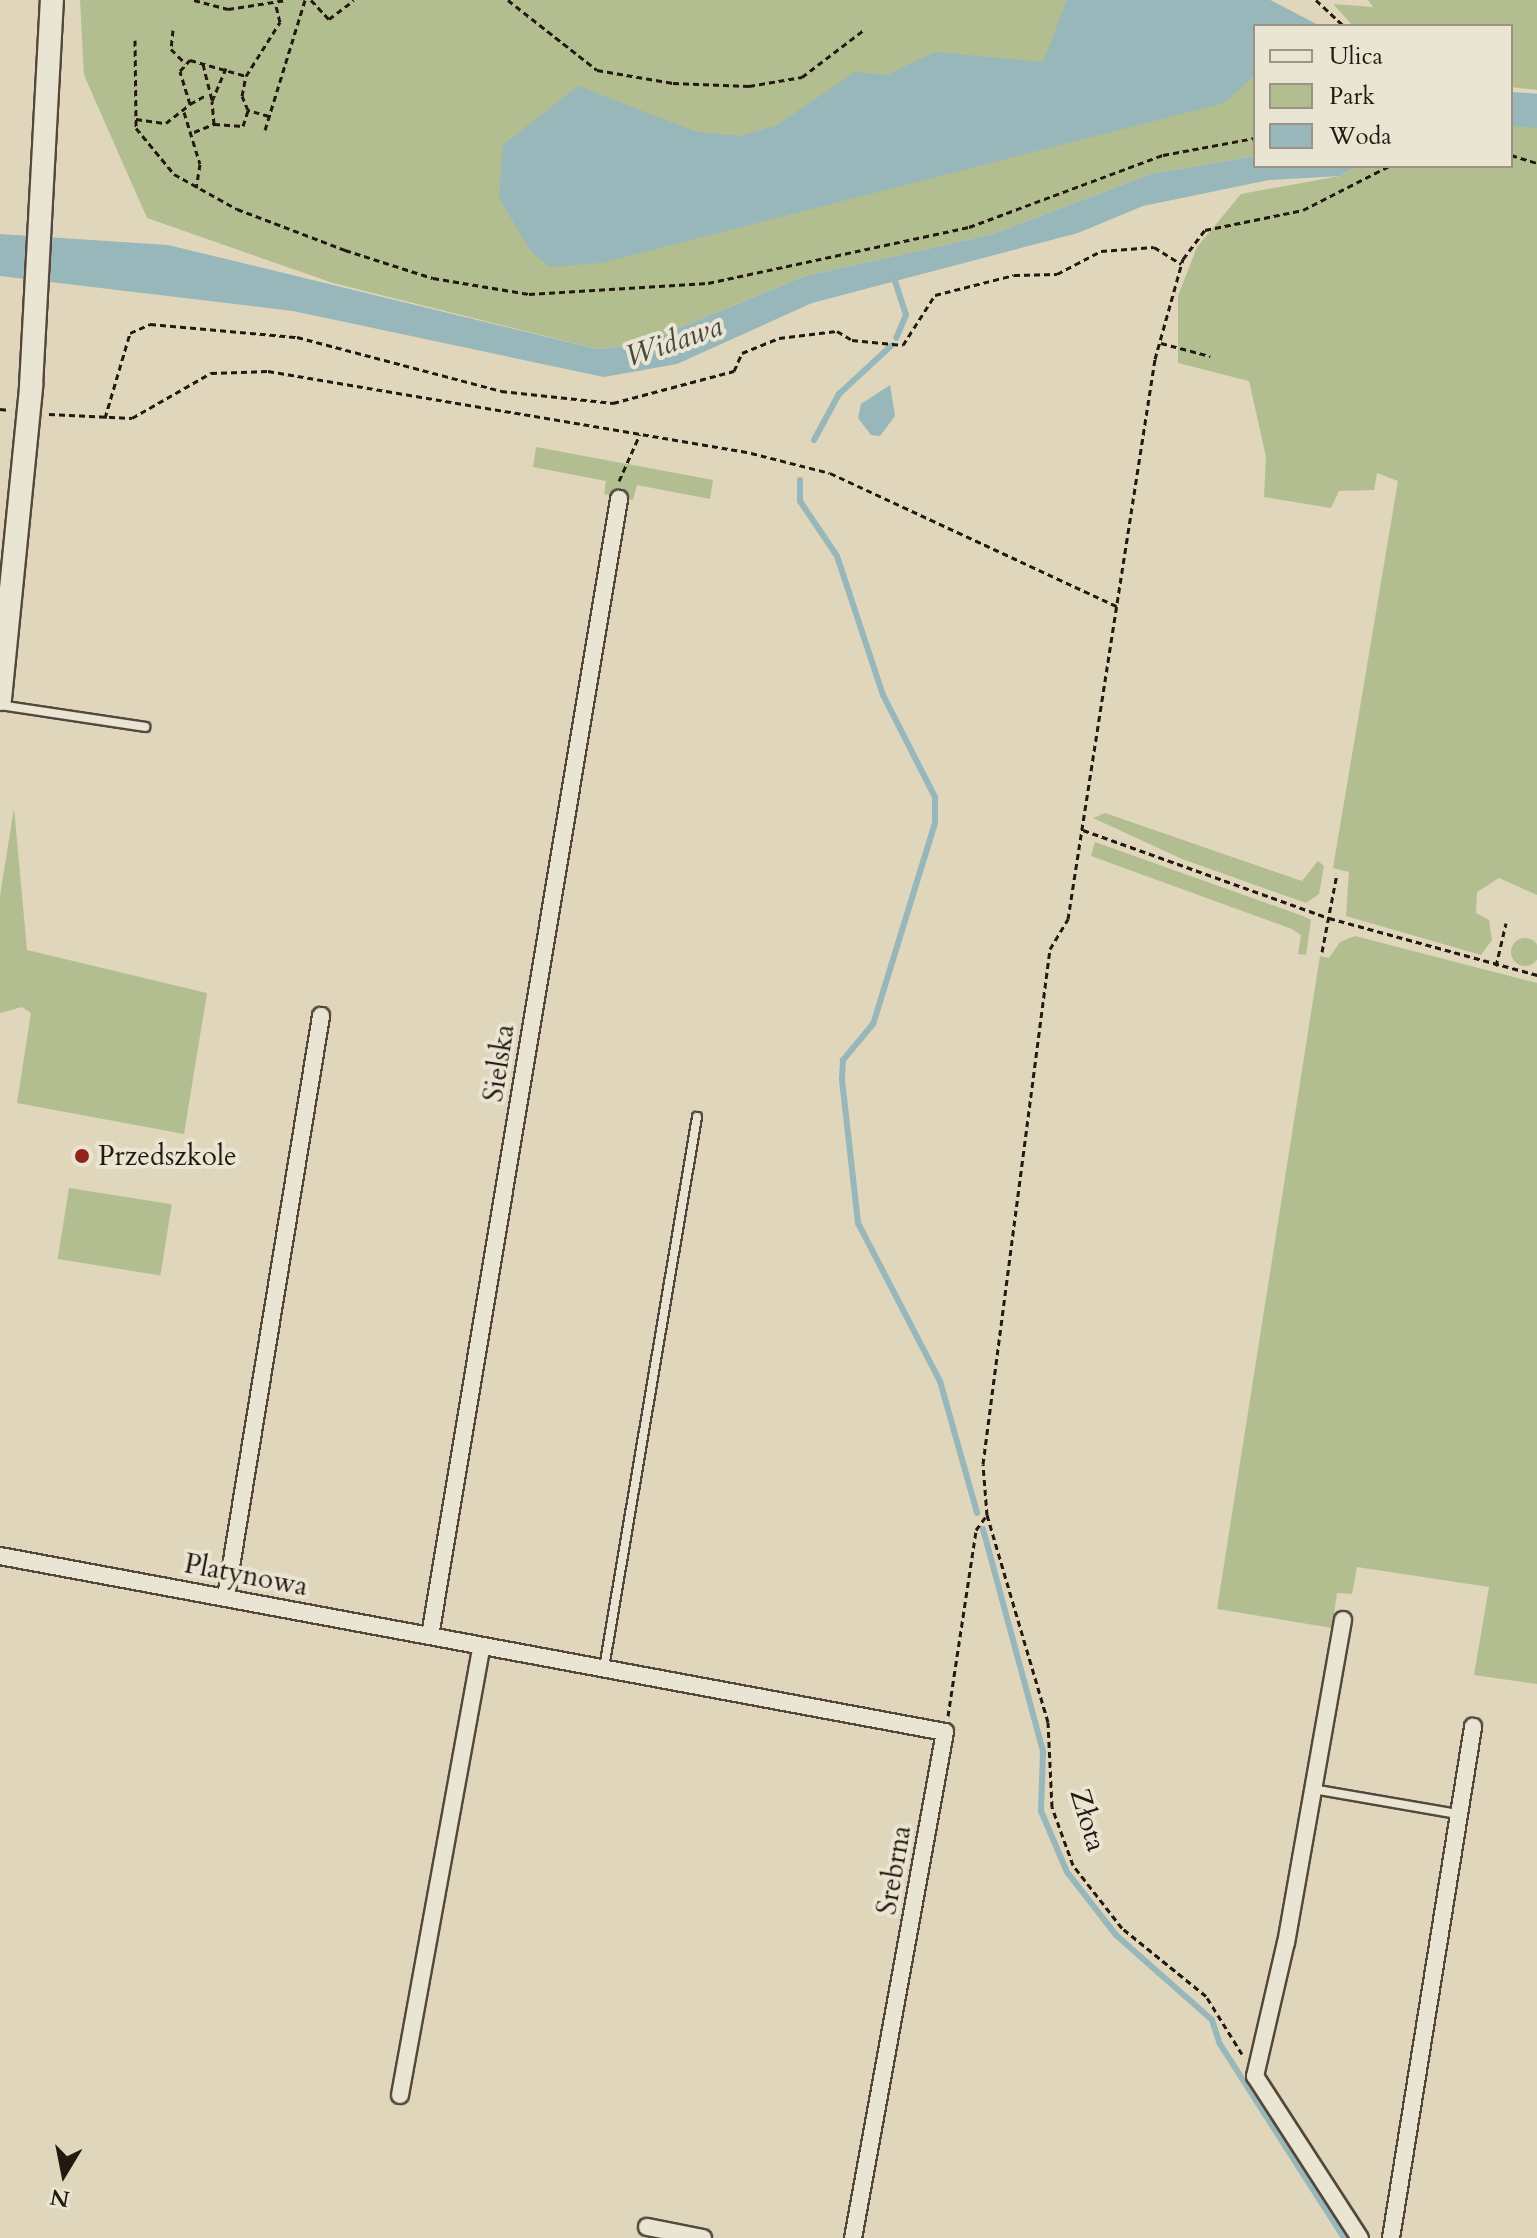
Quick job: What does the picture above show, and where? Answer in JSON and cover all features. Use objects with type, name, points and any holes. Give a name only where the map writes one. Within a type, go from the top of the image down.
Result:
[{"type":"street","points":[[0,699],[35,324],[52,0]]},
{"type":"street","name":"Sielska","points":[[430,1636],[619,499]]},
{"type":"street","points":[[226,1597],[321,1016]]},
{"type":"street","name":"Platynowa","points":[[0,1556],[945,1732]]},
{"type":"street","points":[[1343,1620],[1313,1789],[1255,2076],[1360,2238]]},
{"type":"street","points":[[400,2095],[482,1646]]},
{"type":"street","points":[[1391,2238],[1473,1727]]},
{"type":"street","name":"Srebrna","points":[[853,2238],[945,1732]]},
{"type":"street","points":[[647,2227],[703,2238]]},
{"type":"lane","points":[[0,705],[145,727]]},
{"type":"lane","points":[[604,1668],[697,1117]]},
{"type":"lane","points":[[1313,1789],[1458,1814]]},
{"type":"path","points":[[194,0],[216,8],[276,6],[286,0]]},
{"type":"path","points":[[265,130],[305,0]]},
{"type":"path","points":[[311,0],[329,19],[354,0]]},
{"type":"path","points":[[508,0],[597,70],[660,82],[749,86],[802,77],[865,29]]},
{"type":"path","points":[[1316,0],[1342,24]]},
{"type":"path","points":[[194,132],[214,124],[243,126],[248,110],[246,76],[280,22],[276,6]]},
{"type":"path","points":[[173,30],[171,49],[185,63],[226,68],[246,76]]},
{"type":"path","points":[[135,40],[134,119],[156,157],[196,188],[433,278],[529,294],[599,295],[679,281],[708,283],[969,227],[1163,155],[1253,138]]},
{"type":"path","points":[[185,63],[182,94],[190,104]]},
{"type":"path","points":[[203,64],[206,95],[212,101]]},
{"type":"path","points":[[214,124],[212,101],[226,68]]},
{"type":"path","points":[[134,119],[166,123],[206,95]]},
{"type":"path","points":[[183,110],[194,132],[196,188]]},
{"type":"path","points":[[248,110],[269,116]]},
{"type":"path","points":[[1513,156],[1537,163]]},
{"type":"path","points":[[945,1732],[976,1530],[987,1515],[983,1464],[1050,949],[1068,919],[1161,343],[1181,264],[1205,230],[1303,210],[1385,168]]},
{"type":"path","points":[[105,418],[130,333],[150,324],[297,337],[544,398],[613,403],[734,371],[742,353],[813,331],[903,345],[935,295],[1014,275],[1057,274],[1101,251],[1154,247],[1181,264]]},
{"type":"path","points":[[1161,343],[1210,356]]},
{"type":"path","points":[[50,414],[132,418],[191,383],[233,369],[640,434],[830,473],[1117,606]]},
{"type":"path","points":[[619,499],[624,459],[640,434]]},
{"type":"path","points":[[1083,830],[1329,918],[1537,975]]},
{"type":"path","points":[[1322,952],[1337,873]]},
{"type":"path","points":[[1496,966],[1506,923]]},
{"type":"path","name":"Złota","points":[[987,1515],[1048,1722],[1052,1807],[1073,1865],[1122,1928],[1206,1996],[1231,2037]]},
{"type":"green space","points":[[80,0],[1270,0],[1316,24],[1253,24],[1253,156],[1151,174],[990,235],[805,276],[635,346],[597,349],[333,283],[147,218],[84,75]]},
{"type":"green space","points":[[1368,0],[1537,0],[1537,90],[1513,87],[1513,24],[1351,24],[1333,4],[1373,7]]},
{"type":"green space","points":[[1513,123],[1537,126],[1537,895],[1499,878],[1477,892],[1476,913],[1489,920],[1492,940],[1481,955],[1346,916],[1349,872],[1333,868],[1398,481],[1377,473],[1374,490],[1339,491],[1331,508],[1264,497],[1266,457],[1249,381],[1178,363],[1178,296],[1197,247],[1241,194],[1340,176],[1354,168],[1513,168]]},
{"type":"green space","points":[[536,447],[713,480],[710,499],[637,485],[633,500],[604,494],[606,481],[533,467]]},
{"type":"green space","points":[[14,808],[27,950],[207,993],[184,1134],[17,1103],[31,1013],[22,1007],[0,1013],[0,896]]},
{"type":"green space","points":[[1105,813],[1302,881],[1318,861],[1324,866],[1319,894],[1306,903],[1182,859],[1093,818]]},
{"type":"green space","points":[[1095,842],[1311,920],[1306,955],[1298,954],[1301,935],[1292,929],[1091,856]]},
{"type":"green space","points":[[1355,936],[1537,983],[1537,1684],[1474,1675],[1489,1587],[1357,1567],[1352,1594],[1337,1593],[1332,1628],[1217,1609],[1320,956],[1329,958],[1340,942]]},
{"type":"green space","points":[[1525,938],[1535,942],[1538,957],[1535,962],[1525,966],[1515,962],[1511,952],[1515,942]]},
{"type":"green space","points":[[69,1188],[172,1204],[160,1275],[58,1259]]},
{"type":"water","points":[[1067,0],[1270,0],[1316,24],[1253,24],[1253,77],[1224,103],[601,263],[549,267],[530,250],[499,198],[503,145],[578,86],[697,132],[741,136],[777,125],[855,72],[887,75],[935,52],[1043,62]]},
{"type":"water","points":[[1253,156],[1253,168],[1354,168],[1340,176],[1269,180],[1143,206],[1078,233],[812,303],[677,364],[604,377],[293,311],[0,276],[0,234],[168,245],[597,349],[635,346],[805,276],[990,235],[1151,174]]},
{"type":"water","points":[[890,385],[895,416],[880,436],[871,435],[858,418],[861,404]]},
{"type":"waterway","name":"Widawa","points":[[1513,109],[1537,111]]},
{"type":"waterway","points":[[893,275],[906,315],[896,338]]},
{"type":"waterway","points":[[814,440],[839,394],[892,345]]},
{"type":"waterway","points":[[800,480],[800,501],[837,556],[883,695],[935,797],[935,823],[873,1024],[843,1060],[842,1080],[858,1223],[940,1381],[977,1513]]},
{"type":"waterway","points":[[983,1529],[1043,1751],[1041,1811],[1067,1872],[1116,1935],[1212,2020],[1220,2044],[1344,2238]]},
{"type":"place","name":"Przedszkole","points":[[82,1156]]}]
